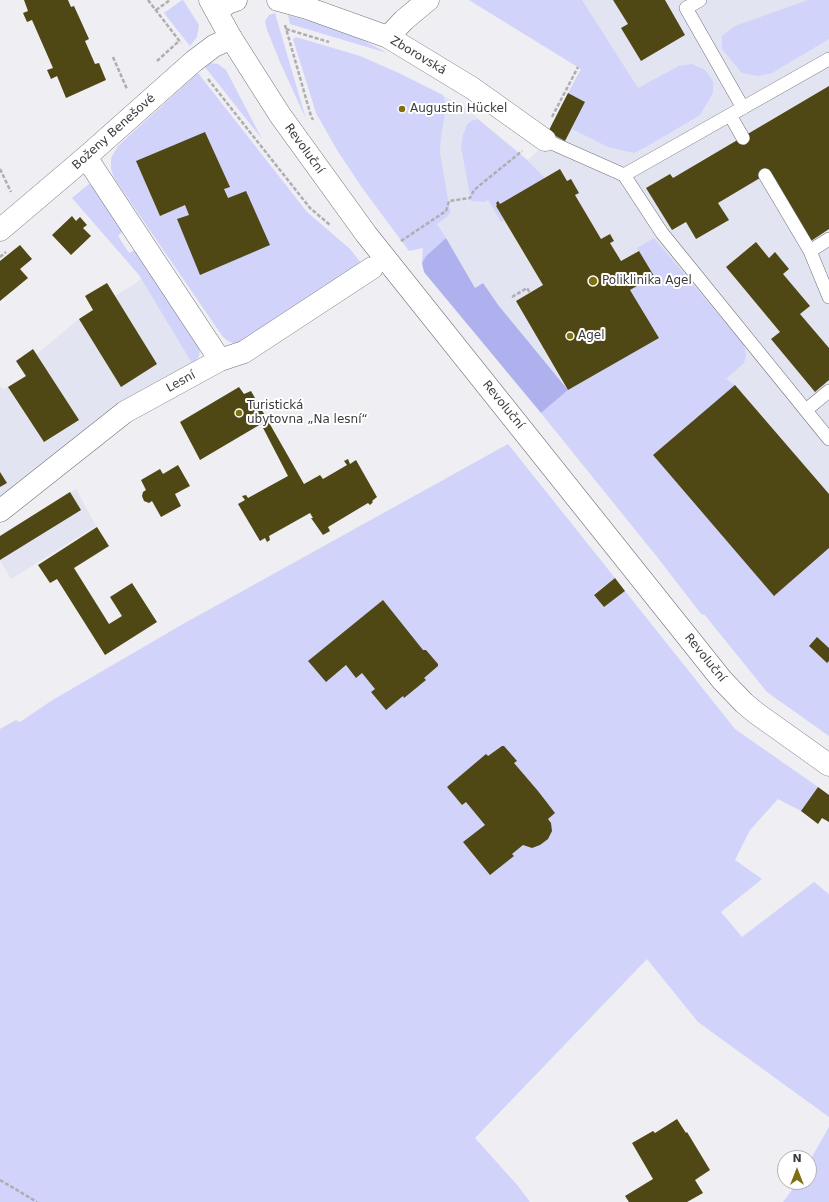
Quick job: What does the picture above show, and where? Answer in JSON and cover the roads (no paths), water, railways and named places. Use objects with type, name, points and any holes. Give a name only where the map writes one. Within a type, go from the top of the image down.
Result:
[{"type":"street","points":[[213,5],[236,0]]},
{"type":"street","name":"Zborovská","points":[[278,0],[307,8],[388,37],[472,88],[541,137]]},
{"type":"street","points":[[388,37],[404,20],[428,0]]},
{"type":"street","name":"Revoluční","points":[[213,5],[231,38],[280,115],[366,234],[722,680],[756,713],[829,765]]},
{"type":"street","name":"Boženy Benešové","points":[[0,230],[86,157],[194,61],[209,49],[231,38]]},
{"type":"street","points":[[86,157],[220,360]]},
{"type":"street","name":"Lesní","points":[[0,511],[125,412],[220,360],[244,352],[372,268]]},
{"type":"lane","points":[[700,0],[686,8],[743,108]]},
{"type":"lane","points":[[624,175],[829,60]]},
{"type":"lane","points":[[730,115],[743,138]]},
{"type":"lane","points":[[541,137],[624,175],[662,233],[829,439]]},
{"type":"lane","points":[[765,175],[810,251],[829,298]]},
{"type":"lane","points":[[810,251],[829,239]]},
{"type":"lane","points":[[806,410],[829,391]]},
{"type":"place","name":"Augustin Hückel","points":[[402,109]]},
{"type":"place","name":"Poliklinika Agel","points":[[593,281]]},
{"type":"place","name":"Agel","points":[[570,336]]},
{"type":"place","name":"Turistická ubytovna „Na lesní“","points":[[239,413]]}]
